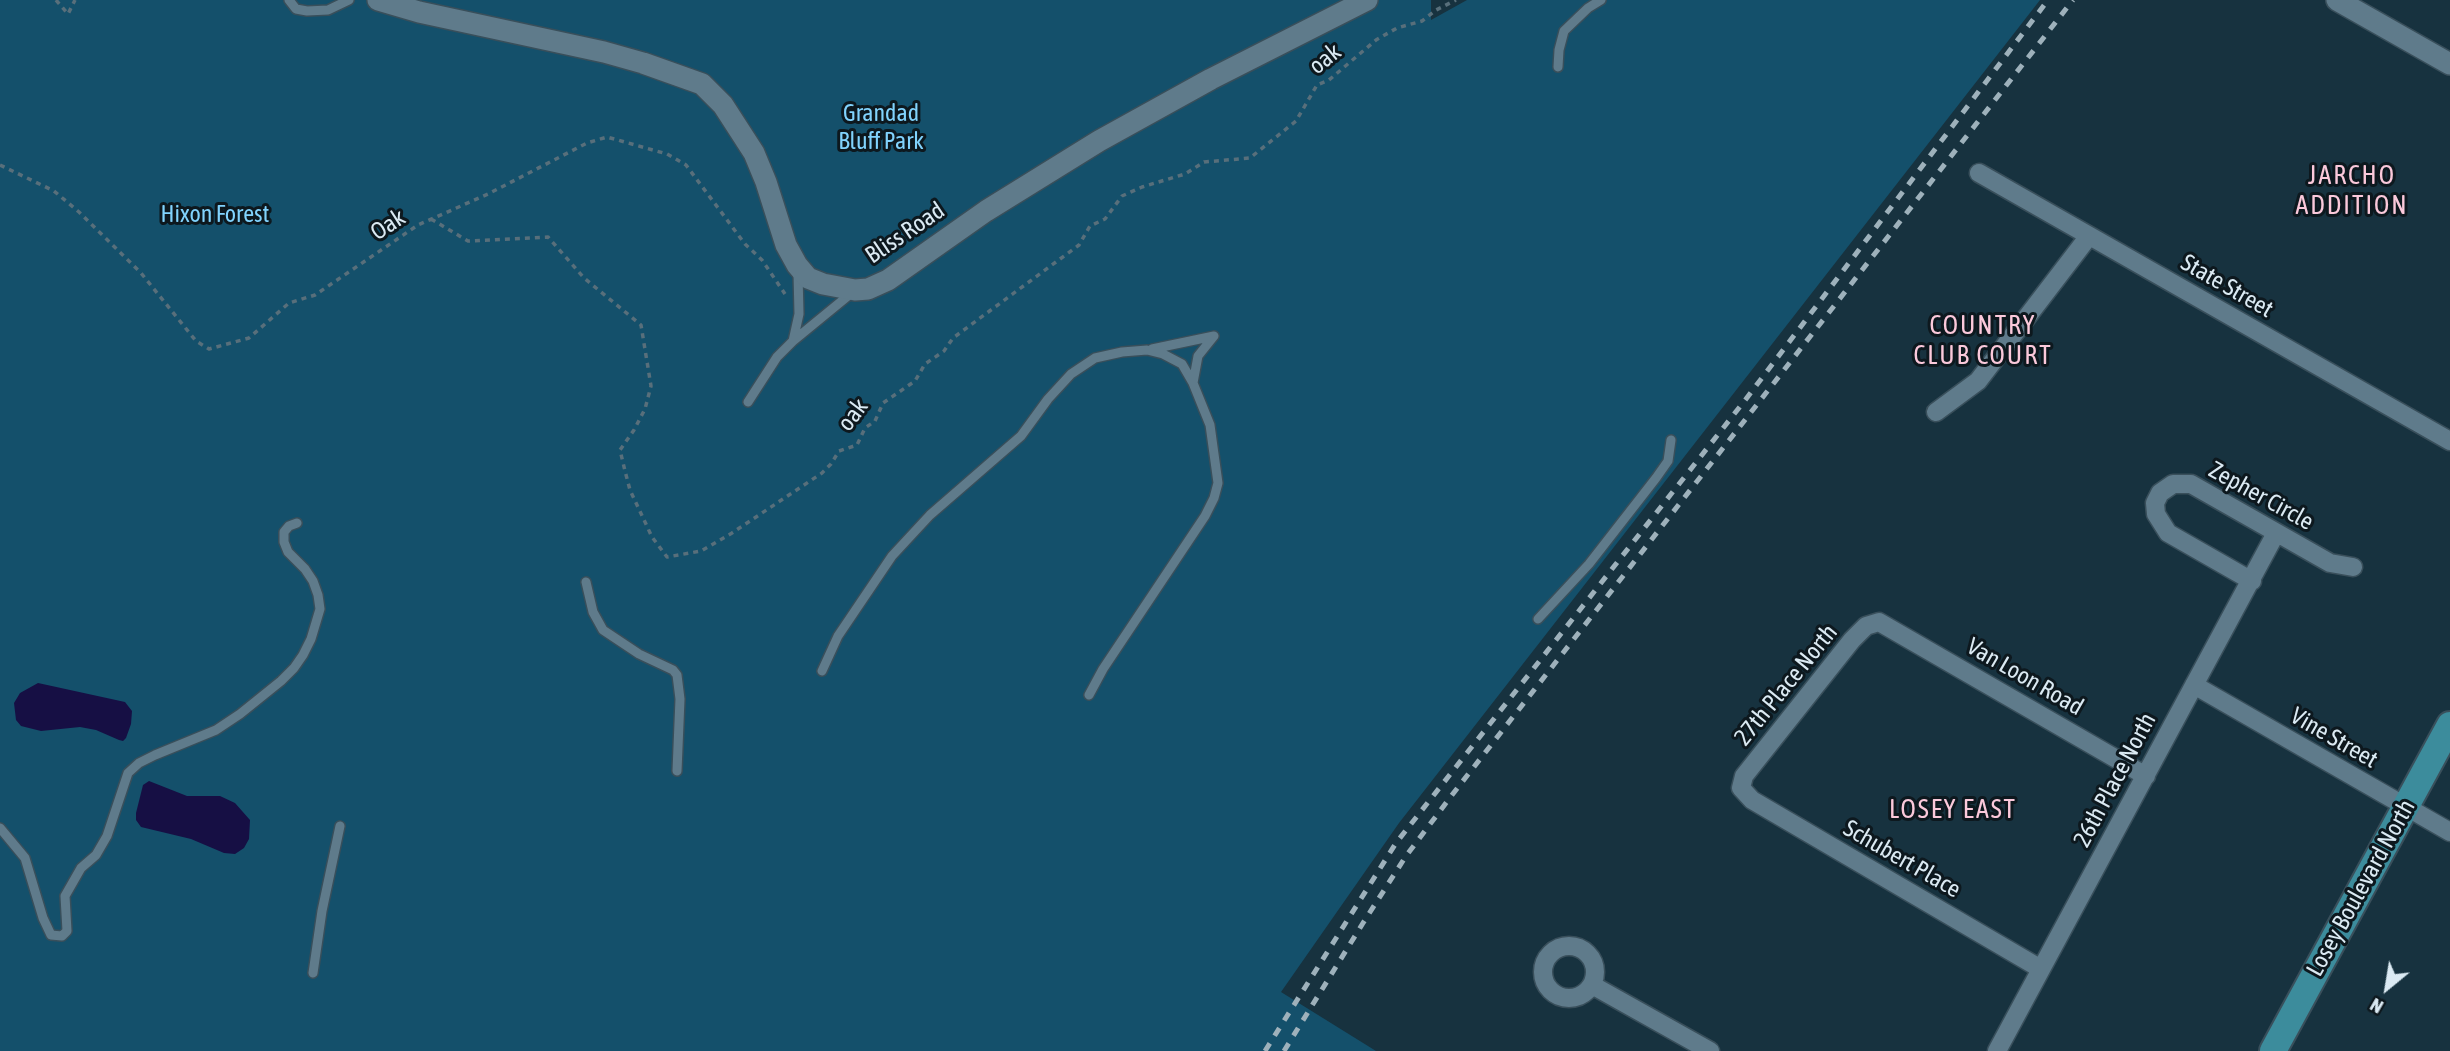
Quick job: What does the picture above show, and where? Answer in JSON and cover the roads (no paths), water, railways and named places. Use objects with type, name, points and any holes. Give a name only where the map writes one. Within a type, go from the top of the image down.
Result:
[{"type":"main road","name":"Losey Boulevard North","points":[[2273,1051],[2450,725]]},
{"type":"street","points":[[378,0],[419,12],[604,52],[702,85],[723,105],[754,153],[786,245],[797,265]]},
{"type":"street","name":"Bliss Road","points":[[797,265],[808,278],[823,284],[855,290],[868,289],[888,279],[986,211],[1099,141],[1211,79],[1367,0]]},
{"type":"street","points":[[2337,0],[2450,64]]},
{"type":"street","name":"State Street","points":[[1979,173],[2450,441]]},
{"type":"street","points":[[1936,412],[1978,381],[2089,236]]},
{"type":"street","name":"Zepher Circle","points":[[2252,581],[2168,533],[2156,514],[2155,503],[2160,493],[2167,487],[2191,484],[2330,563],[2353,567]]},
{"type":"street","name":"26th Place North","points":[[1997,1051],[2276,533]]},
{"type":"street","name":"Van Loon Road","points":[[1879,622],[2146,776]]},
{"type":"street","name":"27th Place North","points":[[1741,788],[1744,776],[1852,640],[1866,626],[1879,622]]},
{"type":"street","name":"Vine Street","points":[[2194,685],[2450,832]]},
{"type":"street","name":"Schubert Place","points":[[1741,788],[1752,800],[2040,969]]},
{"type":"street","points":[[1592,985],[1710,1051]]},
{"type":"lane","points":[[289,0],[296,9],[307,11],[328,10],[349,0]]},
{"type":"lane","points":[[1559,66],[1559,50],[1564,32],[1588,8],[1601,0]]},
{"type":"lane","points":[[793,341],[799,311],[797,265]]},
{"type":"lane","points":[[748,402],[777,357],[855,290]]},
{"type":"lane","points":[[822,671],[838,636],[892,556],[930,515],[1021,436],[1048,399],[1071,374],[1095,358],[1214,335],[1198,356],[1193,383]]},
{"type":"lane","points":[[1089,695],[1103,669],[1205,516],[1218,483],[1210,425],[1193,383],[1182,364],[1163,354],[1147,350]]},
{"type":"lane","points":[[1538,619],[1589,564],[1657,478],[1668,461],[1671,440]]},
{"type":"lane","points":[[0,828],[25,858],[43,918],[51,935],[62,936],[67,931],[65,896],[81,868],[96,855],[107,836],[128,773],[139,763],[216,730],[240,714],[281,681],[303,655],[320,609],[313,581],[288,552],[284,542],[284,532],[297,523]]},
{"type":"lane","points":[[586,582],[593,612],[603,630],[639,654],[673,670],[677,675],[680,699],[677,771]]},
{"type":"lane","points":[[313,973],[322,911],[340,826]]},
{"type":"railway","points":[[1265,1051],[1396,843],[1746,399],[2048,0]]},
{"type":"railway","points":[[1284,1051],[1406,856],[2073,0]]},
{"type":"district","name":"JARCHO ADDITION","points":[[2352,191]]},
{"type":"district","name":"COUNTRY CLUB COURT","points":[[1983,341]]},
{"type":"district","name":"LOSEY EAST","points":[[1953,810]]},
{"type":"park label","name":"Grandad Bluff Park","points":[[881,127]]},
{"type":"park label","name":"Hixon Forest","points":[[215,214]]}]
